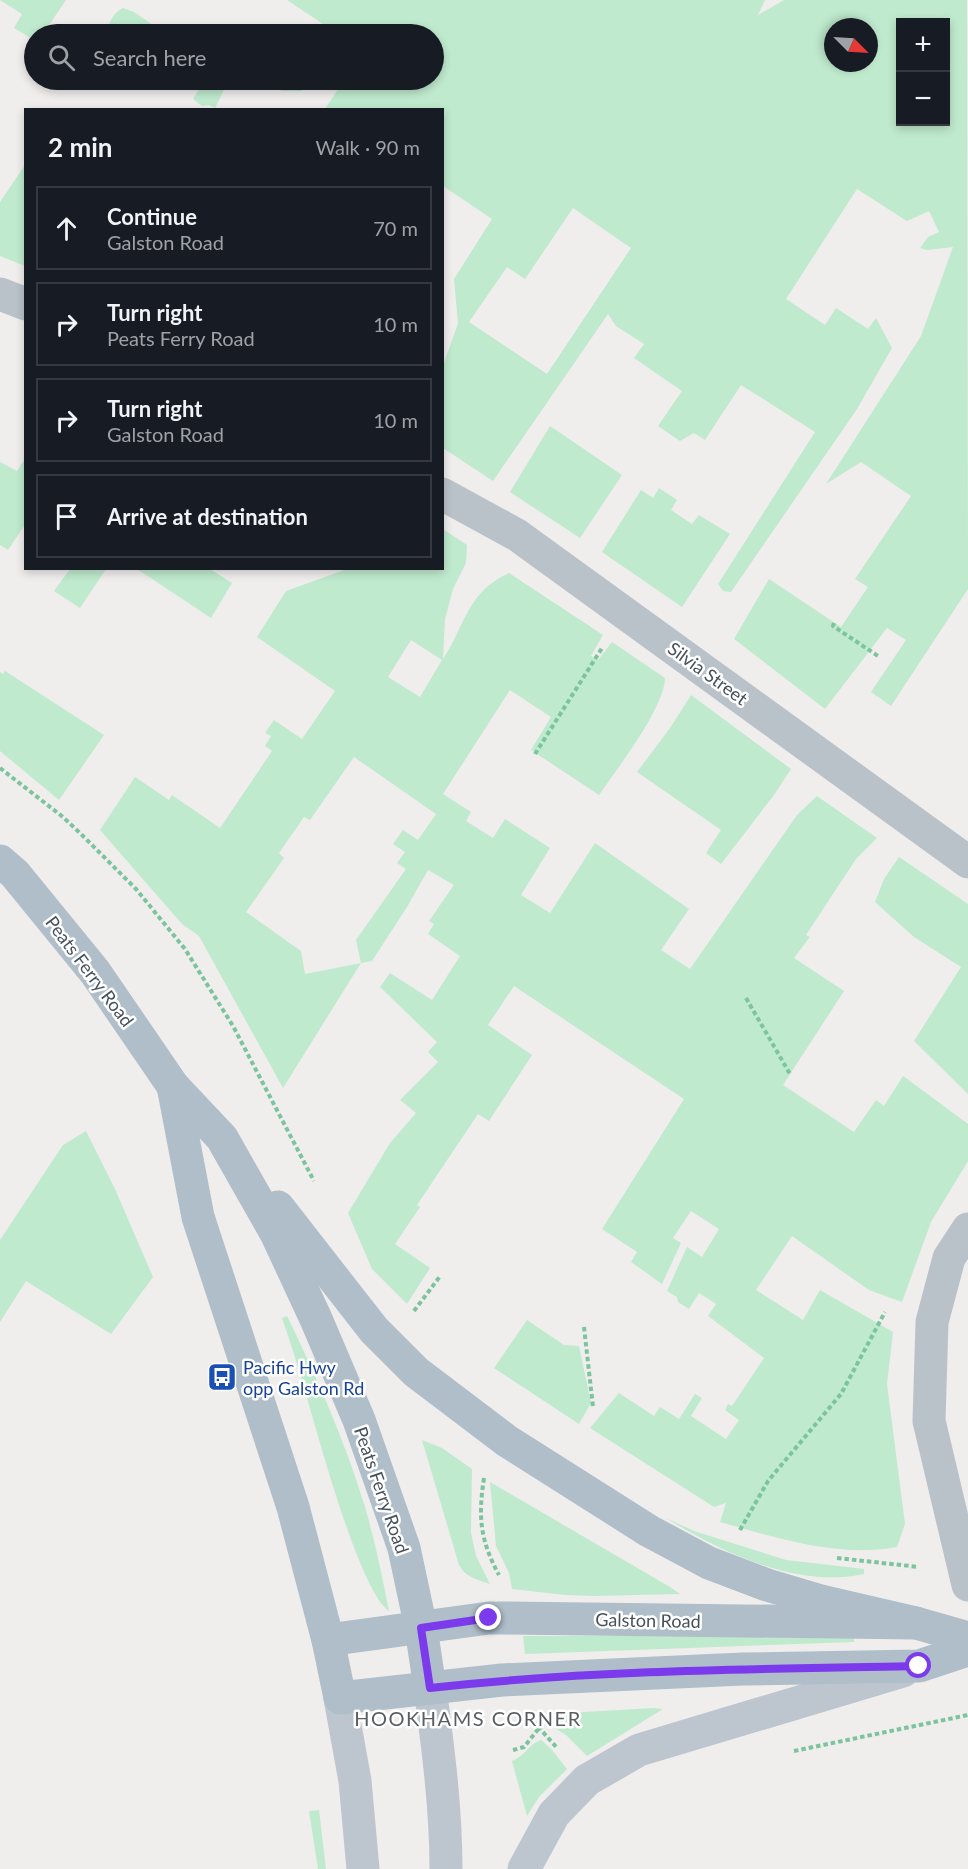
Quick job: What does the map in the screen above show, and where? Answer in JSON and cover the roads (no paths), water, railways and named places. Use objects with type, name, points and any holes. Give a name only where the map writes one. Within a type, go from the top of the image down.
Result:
[{"type":"main road","name":"Peats Ferry Road","points":[[0,861],[15,874],[95,972],[173,1086],[222,1138],[276,1233],[316,1319],[359,1420],[404,1548],[421,1628],[430,1688],[440,1765],[446,1834],[446,1869]]},
{"type":"main road","name":"Peats Ferry Road","points":[[173,1086],[198,1217],[293,1507],[328,1640],[355,1781],[363,1869]]},
{"type":"main road","points":[[222,1138],[374,1330],[416,1372],[507,1441],[649,1531],[709,1563],[800,1595],[916,1623]]},
{"type":"main road","name":"Galston Road","points":[[328,1640],[489,1618],[916,1623],[968,1638]]},
{"type":"main road","points":[[525,1869],[554,1814],[587,1780],[639,1750],[968,1650]]},
{"type":"main road","points":[[340,1698],[502,1680],[743,1670],[919,1666]]},
{"type":"street","points":[[0,294],[24,303]]},
{"type":"street","name":"Silvia Street","points":[[444,495],[517,535],[968,862]]},
{"type":"street","points":[[966,1579],[929,1421],[933,1322],[949,1258],[968,1229]]},
{"type":"place","name":"Pacific Hwy opp Galston Rd","points":[[222,1377]]},
{"type":"district","name":"HOOKHAMS CORNER","points":[[468,1718]]}]
